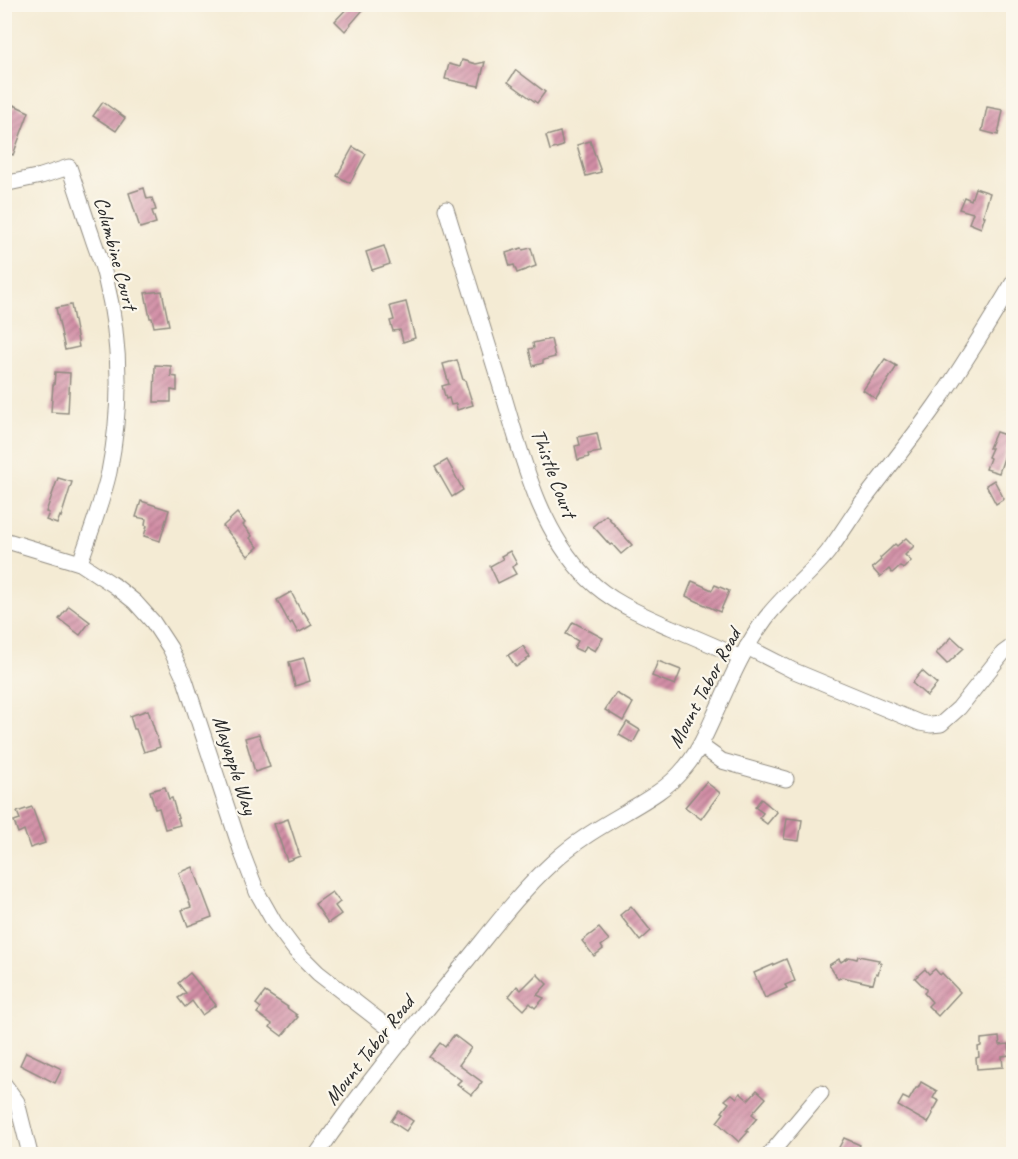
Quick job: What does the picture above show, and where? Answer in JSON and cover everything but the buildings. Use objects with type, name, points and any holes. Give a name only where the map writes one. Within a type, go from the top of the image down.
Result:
[{"type":"street","name":"Columbine Court","points":[[4,184],[69,167],[105,274],[115,331],[118,365],[115,440],[101,502],[80,564]]},
{"type":"street","name":"Thistle Court","points":[[446,209],[540,507],[570,558],[588,580],[630,609],[792,670],[920,723],[932,725],[941,724],[959,708],[1004,653],[1014,645]]},
{"type":"street","name":"Mount Tabor Road","points":[[317,1155],[403,1039],[514,903],[547,868],[572,846],[601,826],[659,792],[690,762],[700,746],[744,652],[767,617],[828,551],[920,427],[1014,281]]},
{"type":"street","name":"Mayapple Way","points":[[4,540],[80,564],[115,586],[135,602],[153,622],[170,648],[185,680],[249,872],[274,922],[318,973],[403,1039]]},
{"type":"street","points":[[700,746],[722,761],[786,779]]},
{"type":"street","points":[[4,1084],[16,1102],[30,1155]]},
{"type":"street","points":[[770,1155],[821,1093]]}]
